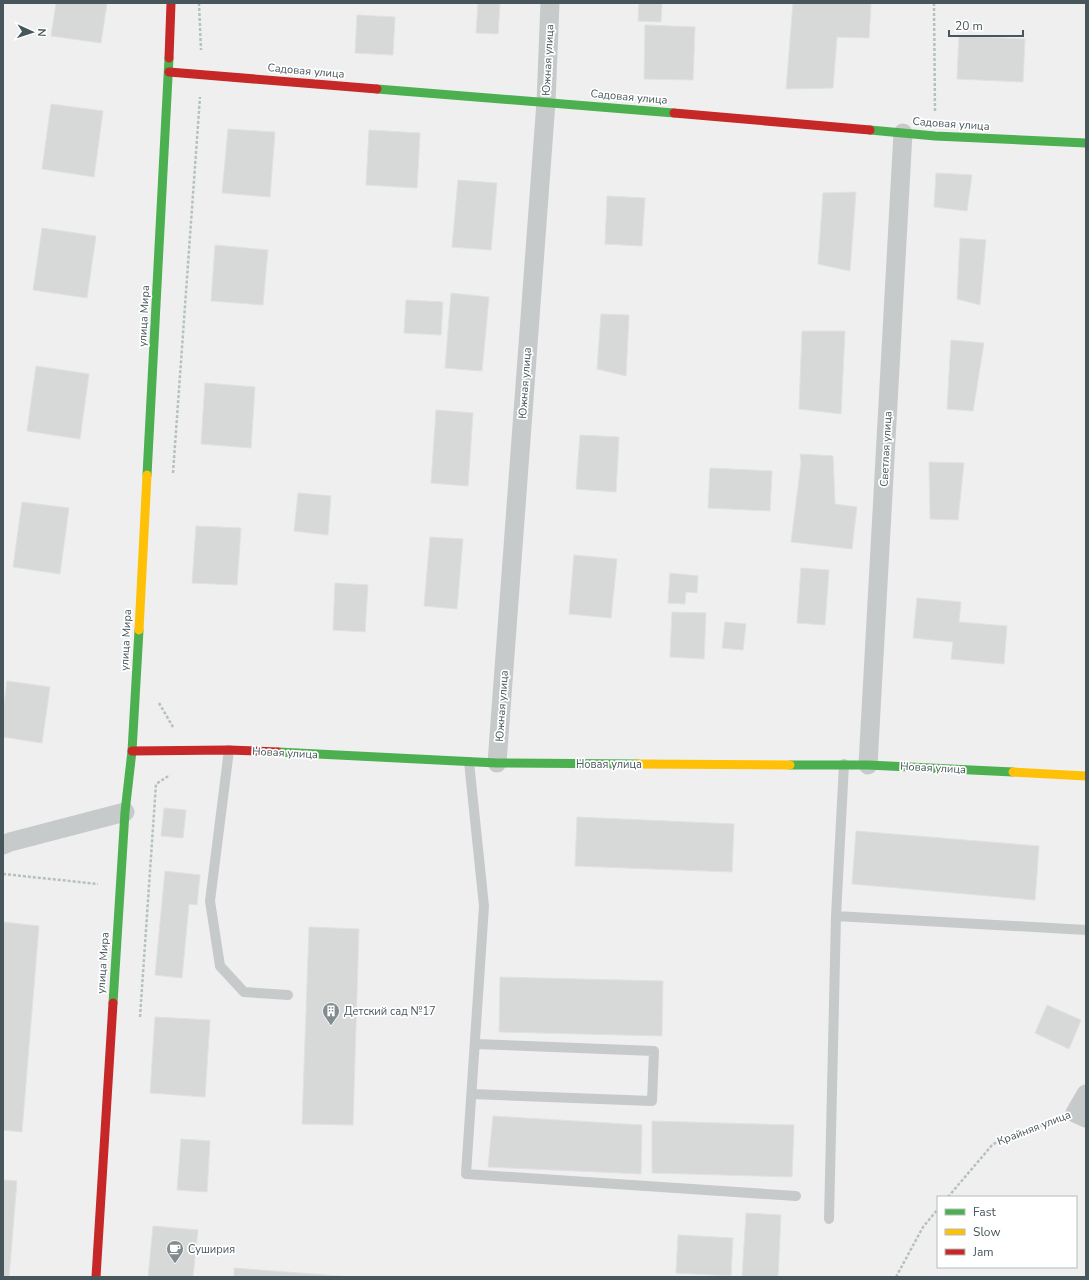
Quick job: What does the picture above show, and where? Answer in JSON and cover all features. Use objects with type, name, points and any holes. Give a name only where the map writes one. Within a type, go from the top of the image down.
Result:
[{"type":"street","name":"улица Мира","points":[[96,1277],[125,812],[132,751],[169,72],[171,3]]},
{"type":"street","name":"Южная улица","points":[[497,763],[546,102],[550,3]]},
{"type":"street","name":"Садовая улица","points":[[169,72],[546,102],[935,136],[1086,143]]},
{"type":"street","name":"Светлая улица","points":[[868,764],[903,133]]},
{"type":"street","name":"Новая улица","points":[[132,751],[229,750],[497,763],[868,764],[1086,776]]},
{"type":"street","points":[[3,846],[10,842],[125,812]]},
{"type":"street","name":"Крайняя улица","points":[[1080,1116],[1086,1094]]},
{"type":"lane","points":[[229,750],[210,900],[220,966],[244,992],[288,995]]},
{"type":"lane","points":[[469,762],[484,906],[466,1174],[796,1196]]},
{"type":"lane","points":[[829,1219],[836,916],[844,764]]},
{"type":"lane","points":[[836,916],[1086,930]]},
{"type":"lane","points":[[472,1094],[652,1101],[654,1051],[475,1044]]},
{"type":"path","points":[[173,476],[201,75],[199,3]]},
{"type":"path","points":[[934,3],[935,136]]},
{"type":"path","points":[[140,1017],[156,784],[177,771],[178,750],[173,727],[157,700]]},
{"type":"path","points":[[3,874],[120,886]]},
{"type":"path","name":"Крайняя улица","points":[[949,1196],[993,1144],[1080,1116]]},
{"type":"path","points":[[896,1277],[923,1227],[937,1210]]},
{"type":"building","points":[[56,3],[107,3],[101,43],[51,36]]},
{"type":"building","points":[[478,3],[500,3],[498,34],[476,33]]},
{"type":"building","points":[[639,3],[662,3],[661,22],[638,21]]},
{"type":"building","points":[[793,3],[871,3],[869,38],[837,37],[833,88],[786,89]]},
{"type":"building","points":[[357,15],[395,17],[393,55],[355,53]]},
{"type":"building","points":[[645,25],[695,27],[693,80],[644,79]]},
{"type":"building","points":[[959,36],[1025,39],[1023,82],[957,79]]},
{"type":"building","points":[[51,104],[103,111],[94,177],[42,169]]},
{"type":"building","points":[[228,129],[275,132],[270,197],[222,193]]},
{"type":"building","points":[[369,130],[420,133],[417,188],[366,185]]},
{"type":"building","points":[[936,173],[972,175],[967,211],[934,207]]},
{"type":"building","points":[[458,180],[497,183],[491,250],[452,247]]},
{"type":"building","points":[[856,192],[850,271],[818,264],[823,193]]},
{"type":"building","points":[[607,196],[645,198],[642,246],[605,244]]},
{"type":"building","points":[[42,228],[96,236],[87,298],[33,290]]},
{"type":"building","points":[[960,238],[986,240],[980,305],[957,299]]},
{"type":"building","points":[[215,245],[268,250],[263,305],[211,301]]},
{"type":"building","points":[[451,293],[489,297],[482,371],[445,368]]},
{"type":"building","points":[[406,300],[443,302],[441,335],[404,333]]},
{"type":"building","points":[[601,314],[629,315],[626,376],[597,369]]},
{"type":"building","points":[[802,331],[845,331],[841,414],[799,409]]},
{"type":"building","points":[[951,340],[984,343],[973,411],[947,409]]},
{"type":"building","points":[[36,366],[89,374],[80,439],[27,431]]},
{"type":"building","points":[[205,383],[255,387],[251,448],[201,444]]},
{"type":"building","points":[[436,410],[473,413],[468,486],[431,483]]},
{"type":"building","points":[[580,435],[619,437],[616,492],[576,489]]},
{"type":"building","points":[[800,454],[833,456],[835,504],[857,507],[852,549],[791,542],[801,463]]},
{"type":"building","points":[[929,462],[964,463],[958,520],[930,519]]},
{"type":"building","points":[[710,468],[772,471],[770,511],[708,508]]},
{"type":"building","points":[[298,493],[331,496],[328,535],[294,531]]},
{"type":"building","points":[[22,502],[69,508],[60,574],[13,567]]},
{"type":"building","points":[[196,526],[241,528],[237,585],[192,583]]},
{"type":"building","points":[[430,537],[463,539],[457,609],[424,606]]},
{"type":"building","points":[[574,555],[617,559],[611,618],[569,614]]},
{"type":"building","points":[[801,568],[829,570],[825,625],[797,623]]},
{"type":"building","points":[[670,573],[698,576],[697,593],[686,592],[685,604],[668,603]]},
{"type":"building","points":[[335,583],[368,585],[365,632],[333,630]]},
{"type":"building","points":[[917,598],[961,602],[959,622],[1007,626],[1004,664],[951,659],[953,642],[913,638]]},
{"type":"building","points":[[672,612],[706,613],[704,659],[670,657]]},
{"type":"building","points":[[725,622],[746,624],[743,650],[722,648]]},
{"type":"building","points":[[7,681],[50,687],[42,743],[3,737],[3,711]]},
{"type":"building","points":[[164,808],[186,810],[183,838],[161,836]]},
{"type":"building","points":[[577,817],[734,824],[732,872],[575,866]]},
{"type":"building","points":[[856,831],[1039,846],[1035,900],[852,884]]},
{"type":"building","points":[[165,871],[200,875],[197,905],[189,904],[182,978],[155,975]]},
{"type":"building","points":[[3,922],[39,926],[22,1132],[3,1130]]},
{"type":"building","name":"Детский сад №17","points":[[309,927],[359,929],[353,1125],[302,1124]]},
{"type":"building","points":[[500,977],[663,981],[662,1036],[499,1032]]},
{"type":"building","points":[[1047,1005],[1081,1020],[1069,1049],[1035,1033]]},
{"type":"building","points":[[155,1017],[210,1020],[205,1097],[150,1093]]},
{"type":"building","points":[[493,1116],[642,1125],[641,1174],[488,1167]]},
{"type":"building","points":[[652,1121],[794,1125],[792,1177],[652,1173]]},
{"type":"building","points":[[181,1139],[210,1141],[207,1192],[177,1190]]},
{"type":"building","points":[[3,1180],[17,1181],[9,1277],[3,1277]]},
{"type":"building","points":[[746,1213],[781,1215],[778,1277],[742,1277]]},
{"type":"building","points":[[153,1226],[198,1230],[193,1277],[148,1277]]},
{"type":"building","points":[[678,1235],[733,1238],[731,1276],[676,1273]]},
{"type":"building","points":[[234,1268],[353,1277],[234,1277]]},
{"type":"traffic: fast","points":[[147,475],[169,58]]},
{"type":"traffic: fast","points":[[377,89],[674,113]]},
{"type":"traffic: fast","points":[[870,130],[935,136],[1086,143]]},
{"type":"traffic: fast","points":[[113,1003],[125,812],[132,751],[139,630]]},
{"type":"traffic: fast","points":[[278,752],[497,763],[638,764]]},
{"type":"traffic: fast","points":[[790,765],[868,765],[1013,772]]},
{"type":"traffic: slow","points":[[139,630],[147,475]]},
{"type":"traffic: slow","points":[[638,764],[790,765]]},
{"type":"traffic: slow","points":[[1013,772],[1086,776]]},
{"type":"traffic: jam","points":[[169,58],[171,3]]},
{"type":"traffic: jam","points":[[169,72],[377,89]]},
{"type":"traffic: jam","points":[[674,113],[870,130]]},
{"type":"traffic: jam","points":[[132,751],[229,750],[278,752]]},
{"type":"traffic: jam","points":[[96,1277],[113,1003]]},
{"type":"place","name":"Детский сад №17","points":[[331,1026]]},
{"type":"place","name":"Суширия","points":[[175,1264]]}]
